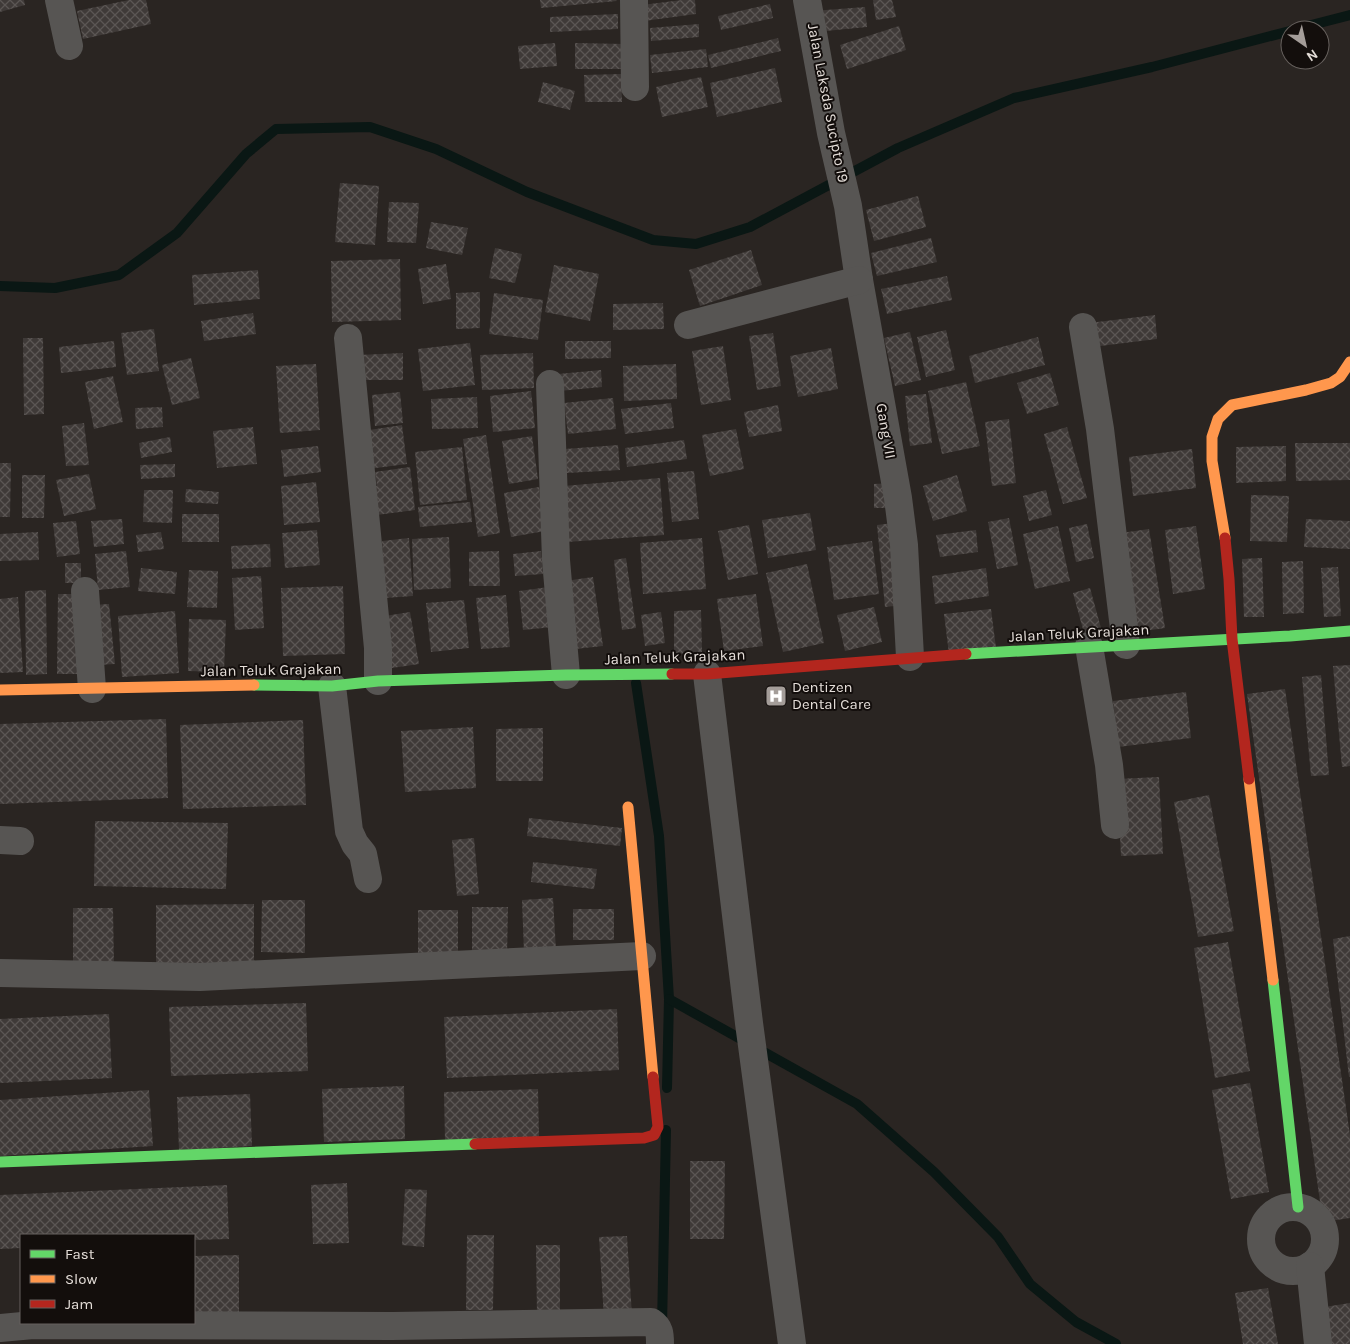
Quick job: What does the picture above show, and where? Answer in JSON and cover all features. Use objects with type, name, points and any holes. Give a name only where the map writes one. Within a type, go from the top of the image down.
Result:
[{"type":"street","points":[[59,0],[69,46]]},
{"type":"street","points":[[634,0],[635,87]]},
{"type":"street","name":"Jalan Laksda Sucipto 19","points":[[807,0],[831,132],[848,206]]},
{"type":"street","name":"Gang VII","points":[[848,206],[859,280],[898,498],[904,545],[910,658]]},
{"type":"street","points":[[688,325],[859,280]]},
{"type":"street","points":[[1083,327],[1100,429],[1126,645]]},
{"type":"street","points":[[348,338],[378,648],[378,681]]},
{"type":"street","points":[[1298,1207],[1286,1086],[1232,639],[1230,592],[1222,520],[1212,464],[1213,438],[1215,424],[1223,412],[1232,406],[1331,383],[1340,377],[1350,362]]},
{"type":"street","points":[[550,384],[556,560],[566,675]]},
{"type":"street","points":[[85,591],[92,689]]},
{"type":"street","name":"Jalan Teluk Grajakan","points":[[0,690],[262,685],[332,686],[378,681],[566,675],[707,674],[1089,646],[1290,636],[1350,631]]},
{"type":"street","points":[[1089,646],[1109,765],[1115,825]]},
{"type":"street","points":[[707,674],[750,1034],[792,1344]]},
{"type":"street","points":[[332,686],[349,831],[355,844],[363,854],[368,879]]},
{"type":"street","points":[[0,1162],[644,1138],[654,1135],[658,1127],[628,807]]},
{"type":"street","points":[[0,972],[200,977],[642,956]]},
{"type":"street","points":[[1298,1207],[1309,1210],[1324,1227],[1326,1238],[1324,1249],[1318,1260],[1310,1266],[1297,1271],[1283,1270],[1271,1263],[1263,1252],[1261,1238],[1264,1225],[1272,1214],[1285,1208],[1298,1207]]},
{"type":"street","points":[[1310,1266],[1318,1344]]},
{"type":"street","points":[[0,1328],[34,1326],[205,1335],[392,1326],[651,1322],[656,1326],[660,1334],[660,1344]]},
{"type":"building","points":[[0,0],[24,0],[25,5],[0,12]]},
{"type":"building","points":[[129,0],[146,0],[151,24],[83,39],[77,11]]},
{"type":"building","points":[[540,0],[616,0],[617,1],[541,8]]},
{"type":"building","points":[[695,0],[696,14],[644,21],[642,5]]},
{"type":"building","points":[[873,0],[892,0],[896,17],[876,20]]},
{"type":"building","points":[[770,4],[773,18],[721,30],[718,16]]},
{"type":"building","points":[[865,7],[867,27],[815,32],[813,11]]},
{"type":"building","points":[[618,14],[618,29],[550,32],[550,17]]},
{"type":"building","points":[[699,24],[699,37],[651,41],[650,28]]},
{"type":"building","points":[[899,26],[906,50],[847,69],[840,45]]},
{"type":"building","points":[[778,38],[781,51],[711,68],[708,55]]},
{"type":"building","points":[[555,43],[557,66],[520,69],[518,46]]},
{"type":"building","points":[[575,43],[624,44],[624,69],[575,69]]},
{"type":"building","points":[[706,49],[708,67],[652,73],[650,55]]},
{"type":"building","points":[[775,68],[782,102],[717,117],[710,83]]},
{"type":"building","points":[[621,74],[622,102],[585,102],[584,75]]},
{"type":"building","points":[[701,77],[708,107],[662,117],[656,87]]},
{"type":"building","points":[[543,82],[575,91],[570,110],[538,102]]},
{"type":"building","points":[[340,183],[379,186],[375,245],[335,242]]},
{"type":"building","points":[[918,196],[926,227],[874,241],[866,210]]},
{"type":"building","points":[[389,202],[419,203],[416,243],[387,242]]},
{"type":"building","points":[[431,222],[468,228],[462,255],[426,248]]},
{"type":"building","points":[[931,238],[937,262],[877,276],[871,253]]},
{"type":"building","points":[[495,248],[522,254],[515,283],[489,278]]},
{"type":"building","points":[[751,250],[762,285],[700,306],[689,270]]},
{"type":"building","points":[[400,259],[401,320],[332,322],[331,261]]},
{"type":"building","points":[[446,264],[451,299],[423,304],[418,269]]},
{"type":"building","points":[[554,265],[599,274],[590,321],[545,312]]},
{"type":"building","points":[[258,270],[260,299],[194,305],[192,275]]},
{"type":"building","points":[[947,276],[952,300],[887,314],[881,289]]},
{"type":"building","points":[[480,292],[480,328],[456,329],[456,293]]},
{"type":"building","points":[[494,293],[543,300],[538,340],[489,334]]},
{"type":"building","points":[[663,303],[664,329],[613,330],[613,304]]},
{"type":"building","points":[[253,313],[256,334],[204,341],[201,321]]},
{"type":"building","points":[[1155,315],[1157,339],[1092,347],[1089,323]]},
{"type":"building","points":[[154,329],[159,371],[127,375],[121,333]]},
{"type":"building","points":[[946,330],[955,370],[926,377],[917,337]]},
{"type":"building","points":[[910,332],[921,380],[895,386],[884,338]]},
{"type":"building","points":[[773,333],[781,386],[757,390],[749,336]]},
{"type":"building","points":[[1038,337],[1045,365],[975,383],[969,356]]},
{"type":"building","points":[[23,338],[43,338],[44,414],[24,415]]},
{"type":"building","points":[[114,341],[116,367],[61,373],[59,347]]},
{"type":"building","points":[[565,341],[611,341],[611,358],[565,359]]},
{"type":"building","points":[[470,343],[475,385],[423,391],[418,349]]},
{"type":"building","points":[[723,346],[731,400],[701,405],[692,351]]},
{"type":"building","points":[[831,348],[838,389],[798,397],[790,356]]},
{"type":"building","points":[[403,353],[403,380],[360,380],[359,355]]},
{"type":"building","points":[[533,353],[534,388],[482,390],[480,355]]},
{"type":"building","points":[[191,358],[200,398],[172,405],[162,365]]},
{"type":"building","points":[[316,364],[320,430],[280,433],[276,366]]},
{"type":"building","points":[[676,364],[677,399],[624,401],[623,366]]},
{"type":"building","points":[[601,370],[602,387],[559,391],[558,374]]},
{"type":"building","points":[[1050,373],[1059,405],[1027,414],[1017,383]]},
{"type":"building","points":[[113,376],[123,422],[94,429],[85,382]]},
{"type":"building","points":[[966,382],[980,446],[942,454],[928,391]]},
{"type":"building","points":[[531,391],[535,428],[493,432],[490,396]]},
{"type":"building","points":[[400,392],[403,423],[375,426],[372,395]]},
{"type":"building","points":[[926,394],[932,443],[910,446],[905,396]]},
{"type":"building","points":[[477,397],[478,428],[432,429],[431,399]]},
{"type":"building","points":[[613,398],[616,429],[568,434],[564,403]]},
{"type":"building","points":[[671,403],[674,428],[625,434],[621,409]]},
{"type":"building","points":[[778,405],[782,431],[749,437],[744,412]]},
{"type":"building","points":[[162,407],[163,427],[136,429],[135,408]]},
{"type":"building","points":[[1009,419],[1016,483],[992,486],[985,422]]},
{"type":"building","points":[[84,423],[89,465],[66,466],[62,426]]},
{"type":"building","points":[[402,425],[407,464],[368,469],[363,431]]},
{"type":"building","points":[[253,427],[257,464],[217,468],[213,431]]},
{"type":"building","points":[[1067,427],[1087,498],[1063,504],[1044,434]]},
{"type":"building","points":[[736,429],[744,469],[710,476],[702,435]]},
{"type":"building","points":[[486,435],[500,533],[478,537],[463,439]]},
{"type":"building","points":[[532,436],[538,479],[509,484],[502,441]]},
{"type":"building","points":[[170,437],[172,452],[141,458],[139,443]]},
{"type":"building","points":[[684,440],[687,459],[627,467],[625,448]]},
{"type":"building","points":[[1295,443],[1350,443],[1350,480],[1296,481]]},
{"type":"building","points":[[618,445],[620,470],[567,473],[565,449]]},
{"type":"building","points":[[318,446],[321,472],[284,477],[281,450]]},
{"type":"building","points":[[1286,446],[1286,481],[1236,483],[1236,447]]},
{"type":"building","points":[[462,447],[467,500],[420,505],[415,452]]},
{"type":"building","points":[[1192,449],[1196,488],[1133,496],[1129,457]]},
{"type":"building","points":[[0,463],[11,463],[10,517],[0,517]]},
{"type":"building","points":[[175,464],[175,477],[141,479],[140,465]]},
{"type":"building","points":[[410,467],[415,510],[369,516],[366,487],[377,486],[375,472]]},
{"type":"building","points":[[694,471],[699,519],[672,522],[667,473]]},
{"type":"building","points":[[89,474],[96,509],[64,516],[56,480]]},
{"type":"building","points":[[22,475],[45,475],[44,518],[22,518]]},
{"type":"building","points":[[957,475],[967,511],[933,521],[923,486]]},
{"type":"building","points":[[660,478],[664,535],[567,542],[563,486]]},
{"type":"building","points":[[316,482],[320,522],[284,525],[281,486]]},
{"type":"building","points":[[893,483],[894,508],[874,508],[874,484]]},
{"type":"building","points":[[539,487],[545,531],[511,537],[504,493]]},
{"type":"building","points":[[186,489],[219,492],[218,504],[185,502]]},
{"type":"building","points":[[144,490],[173,490],[172,523],[143,522]]},
{"type":"building","points":[[1046,490],[1052,515],[1029,521],[1023,496]]},
{"type":"building","points":[[1251,495],[1289,496],[1287,542],[1250,541]]},
{"type":"building","points":[[470,502],[472,522],[420,527],[418,507]]},
{"type":"building","points":[[810,513],[816,550],[768,558],[762,520]]},
{"type":"building","points":[[182,514],[219,514],[219,542],[182,542]]},
{"type":"building","points":[[1009,518],[1018,565],[997,569],[988,522]]},
{"type":"building","points":[[122,519],[124,544],[94,547],[91,521]]},
{"type":"building","points":[[1306,519],[1350,521],[1350,549],[1304,547]]},
{"type":"building","points":[[76,521],[80,554],[57,557],[53,523]]},
{"type":"building","points":[[894,523],[903,605],[885,607],[877,525]]},
{"type":"building","points":[[1087,524],[1094,558],[1076,562],[1069,528]]},
{"type":"building","points":[[749,525],[758,574],[728,580],[718,531]]},
{"type":"building","points":[[1058,526],[1070,581],[1035,589],[1023,534]]},
{"type":"building","points":[[1196,526],[1205,589],[1173,594],[1165,530]]},
{"type":"building","points":[[1149,529],[1165,628],[1136,632],[1121,533]]},
{"type":"building","points":[[317,530],[320,565],[285,568],[282,533]]},
{"type":"building","points":[[976,530],[978,552],[940,557],[936,535]]},
{"type":"building","points":[[38,532],[39,560],[0,561],[0,534]]},
{"type":"building","points":[[161,532],[164,549],[138,552],[136,535]]},
{"type":"building","points":[[449,537],[451,588],[414,590],[412,539]]},
{"type":"building","points":[[409,538],[413,596],[385,598],[382,541]]},
{"type":"building","points":[[702,538],[706,589],[643,594],[640,543]]},
{"type":"building","points":[[872,541],[879,594],[834,600],[827,547]]},
{"type":"building","points":[[270,544],[271,567],[232,569],[231,546]]},
{"type":"building","points":[[126,551],[130,587],[98,590],[95,554]]},
{"type":"building","points":[[499,551],[500,586],[469,586],[469,552]]},
{"type":"building","points":[[541,551],[543,574],[515,576],[513,554]]},
{"type":"building","points":[[626,558],[636,628],[622,630],[614,560]]},
{"type":"building","points":[[1262,558],[1264,617],[1244,617],[1242,559]]},
{"type":"building","points":[[1303,561],[1304,613],[1283,614],[1282,562]]},
{"type":"building","points":[[65,563],[81,563],[81,583],[65,583]]},
{"type":"building","points":[[807,564],[824,643],[783,652],[766,573]]},
{"type":"building","points":[[1338,567],[1341,616],[1324,617],[1321,568]]},
{"type":"building","points":[[141,568],[177,572],[175,594],[138,591]]},
{"type":"building","points":[[986,568],[989,596],[935,604],[932,576]]},
{"type":"building","points":[[189,570],[218,571],[217,608],[187,607]]},
{"type":"building","points":[[261,576],[264,628],[235,630],[232,578]]},
{"type":"building","points":[[593,577],[603,646],[575,649],[565,581]]},
{"type":"building","points":[[343,586],[345,654],[283,656],[281,588]]},
{"type":"building","points":[[549,587],[553,627],[523,630],[519,591]]},
{"type":"building","points":[[1090,588],[1101,628],[1084,633],[1073,593]]},
{"type":"building","points":[[46,590],[47,674],[26,675],[25,591]]},
{"type":"building","points":[[58,594],[81,594],[81,674],[57,674]]},
{"type":"building","points":[[756,594],[763,646],[724,651],[717,599]]},
{"type":"building","points":[[506,595],[510,647],[481,649],[476,598]]},
{"type":"building","points":[[18,597],[23,672],[0,673],[0,599]]},
{"type":"building","points":[[464,600],[469,648],[431,652],[426,603]]},
{"type":"building","points":[[109,604],[115,664],[98,665],[93,605]]},
{"type":"building","points":[[874,607],[882,642],[845,651],[837,615]]},
{"type":"building","points":[[991,609],[996,648],[949,654],[944,614]]},
{"type":"building","points":[[701,610],[702,653],[674,654],[674,611]]},
{"type":"building","points":[[175,611],[179,673],[122,677],[118,616]]},
{"type":"building","points":[[410,612],[419,664],[392,668],[385,616]]},
{"type":"building","points":[[661,612],[665,643],[645,646],[641,615]]},
{"type":"building","points":[[189,619],[226,620],[224,672],[188,671]]},
{"type":"building","points":[[1350,665],[1350,766],[1342,767],[1333,666]]},
{"type":"building","points":[[1321,675],[1329,775],[1311,776],[1302,677]]},
{"type":"building","points":[[1285,689],[1350,1135],[1350,1218],[1323,1222],[1247,694]]},
{"type":"building","points":[[1186,692],[1191,738],[1118,747],[1113,701]]},
{"type":"building","points":[[166,719],[168,798],[0,804],[0,724]]},
{"type":"building","points":[[303,720],[306,805],[183,809],[180,725]]},
{"type":"building","points":[[473,727],[476,788],[405,792],[401,731]]},
{"type":"building","points":[[543,728],[543,781],[496,781],[496,729]]},
{"type":"building","points":[[1159,777],[1163,854],[1121,856],[1117,779]]},
{"type":"building","points":[[1209,795],[1234,931],[1198,937],[1174,802]]},
{"type":"building","points":[[529,818],[622,828],[620,846],[527,836]]},
{"type":"building","points":[[95,821],[228,823],[226,889],[94,886]]},
{"type":"building","points":[[474,838],[479,894],[457,896],[452,840]]},
{"type":"building","points":[[533,862],[597,869],[594,889],[531,882]]},
{"type":"building","points":[[553,898],[556,951],[524,952],[522,900]]},
{"type":"building","points":[[262,900],[305,900],[305,953],[261,952]]},
{"type":"building","points":[[254,904],[254,967],[156,968],[156,905]]},
{"type":"building","points":[[472,907],[508,907],[507,956],[472,956]]},
{"type":"building","points":[[73,908],[113,908],[114,969],[73,970]]},
{"type":"building","points":[[573,909],[614,909],[614,940],[573,940]]},
{"type":"building","points":[[418,910],[458,910],[458,957],[418,957]]},
{"type":"building","points":[[1350,936],[1350,1077],[1349,1077],[1333,939]]},
{"type":"building","points":[[1228,942],[1250,1071],[1215,1078],[1194,948]]},
{"type":"building","points":[[306,1003],[308,1071],[171,1076],[169,1007]]},
{"type":"building","points":[[617,1009],[619,1070],[447,1078],[444,1017]]},
{"type":"building","points":[[109,1014],[112,1078],[0,1083],[0,1019]]},
{"type":"building","points":[[1250,1083],[1269,1192],[1231,1199],[1212,1090]]},
{"type":"building","points":[[404,1086],[405,1139],[324,1142],[322,1089]]},
{"type":"building","points":[[538,1089],[539,1139],[445,1141],[444,1092]]},
{"type":"building","points":[[149,1090],[153,1146],[0,1156],[0,1100]]},
{"type":"building","points":[[250,1094],[252,1146],[179,1150],[177,1097]]},
{"type":"building","points":[[690,1161],[725,1161],[724,1239],[690,1239]]},
{"type":"building","points":[[347,1183],[349,1243],[313,1244],[311,1185]]},
{"type":"building","points":[[227,1185],[229,1239],[195,1240],[195,1234],[20,1234],[20,1248],[0,1249],[0,1195]]},
{"type":"building","points":[[405,1189],[427,1190],[424,1247],[402,1245]]},
{"type":"building","points":[[467,1235],[494,1235],[493,1310],[466,1310]]},
{"type":"building","points":[[627,1236],[632,1316],[604,1318],[599,1237]]},
{"type":"building","points":[[536,1245],[560,1245],[560,1316],[537,1316]]},
{"type":"building","points":[[239,1255],[239,1319],[195,1319],[195,1256]]},
{"type":"building","points":[[1268,1288],[1278,1344],[1243,1344],[1235,1293]]},
{"type":"building","points":[[1350,1303],[1350,1344],[1323,1344],[1318,1308]]},
{"type":"waterway","points":[[1330,20],[1350,15]]},
{"type":"waterway","points":[[0,286],[55,288],[119,275],[177,233],[246,154],[276,129],[370,127],[436,149],[527,192],[653,240],[696,244],[750,227],[898,148],[1014,98],[1152,67],[1280,34]]},
{"type":"waterway","points":[[636,683],[659,836],[669,999],[667,1088]]},
{"type":"waterway","points":[[669,999],[857,1104],[934,1172],[998,1237],[1030,1284],[1076,1322],[1116,1344]]},
{"type":"waterway","points":[[662,1326],[666,1130]]},
{"type":"traffic: fast","points":[[966,654],[1350,631]]},
{"type":"traffic: fast","points":[[254,685],[332,686],[378,681],[566,675],[672,674]]},
{"type":"traffic: fast","points":[[1273,980],[1298,1207]]},
{"type":"traffic: fast","points":[[0,1162],[475,1144]]},
{"type":"traffic: slow","points":[[1225,538],[1212,461],[1212,437],[1218,419],[1232,405],[1331,383],[1340,377],[1350,362]]},
{"type":"traffic: slow","points":[[0,690],[254,685]]},
{"type":"traffic: slow","points":[[1249,779],[1273,980]]},
{"type":"traffic: slow","points":[[628,807],[653,1077]]},
{"type":"traffic: jam","points":[[1225,538],[1232,639],[1249,779]]},
{"type":"traffic: jam","points":[[672,674],[707,674],[966,654]]},
{"type":"traffic: jam","points":[[475,1144],[644,1138],[654,1135],[658,1127],[653,1077]]},
{"type":"place","name":"Dentizen Dental Care","points":[[776,696]]}]
